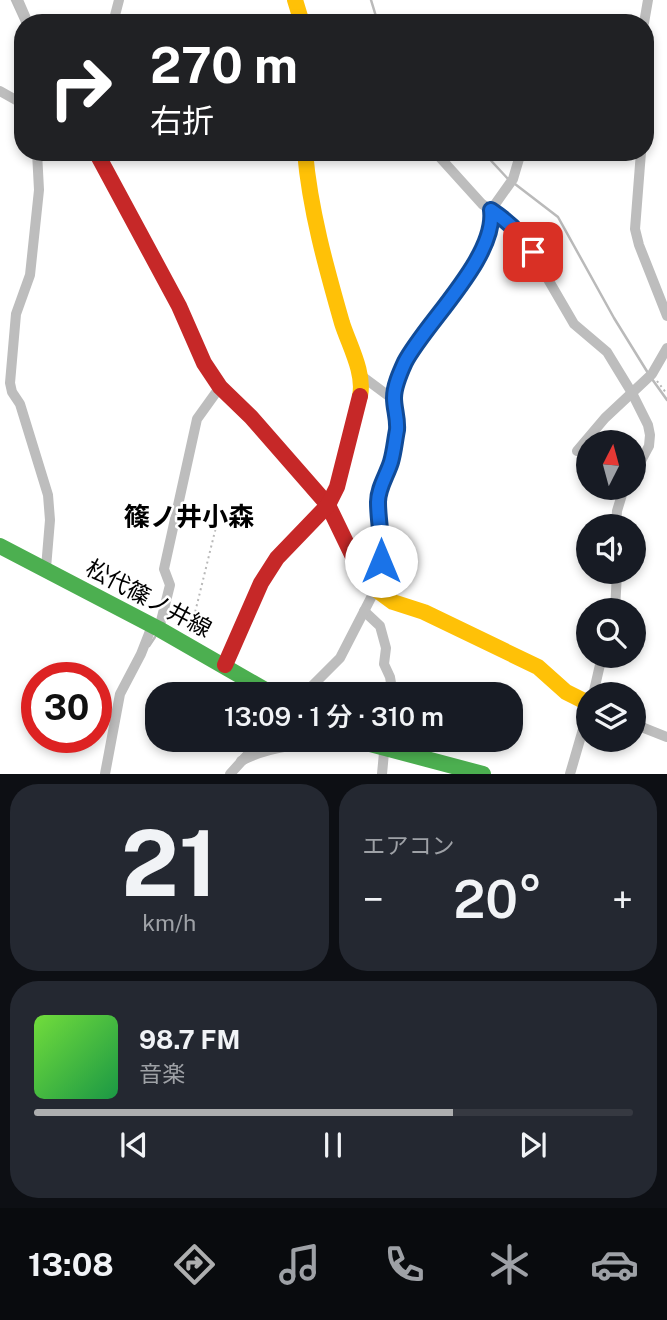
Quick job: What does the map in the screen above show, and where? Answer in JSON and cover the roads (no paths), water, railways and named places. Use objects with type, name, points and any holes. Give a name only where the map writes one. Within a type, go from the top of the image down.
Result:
[{"type":"street","points":[[37,161],[38,190],[30,275],[16,314],[10,383],[20,404],[48,495],[50,520],[46,568]]},
{"type":"street","points":[[101,161],[173,295],[204,363],[220,387],[251,417],[328,505],[357,565],[375,590],[393,602],[424,612],[493,648],[538,667],[576,697]]},
{"type":"street","points":[[225,665],[261,583],[277,558],[328,505],[337,487],[361,391],[359,374],[342,322],[314,216],[306,161]]},
{"type":"street","points":[[443,161],[482,204],[507,221],[524,238],[574,324],[607,352],[648,425],[650,435],[646,452]]},
{"type":"street","points":[[316,682],[340,658],[375,590],[383,541],[378,501],[392,461],[397,427],[394,400],[397,380],[407,359],[471,268],[488,234],[492,221],[491,210],[511,182],[518,161]]},
{"type":"street","points":[[640,161],[635,229],[667,316]]},
{"type":"street","points":[[594,430],[650,376],[667,348]]},
{"type":"street","points":[[359,374],[394,400]]},
{"type":"street","points":[[105,774],[120,694],[156,627],[170,585],[164,569],[197,419],[220,387]]},
{"type":"street","name":"松代篠ノ井線","points":[[0,546],[156,627],[253,682]]},
{"type":"street","points":[[365,611],[380,626],[386,648],[384,664],[391,682]]},
{"type":"street","points":[[646,729],[667,737]]},
{"type":"street","points":[[230,774],[250,752]]},
{"type":"street","points":[[241,761],[265,752]]},
{"type":"street","points":[[382,774],[384,752]]},
{"type":"street","points":[[409,752],[483,774]]},
{"type":"street","points":[[570,774],[576,752]]},
{"type":"waterway","points":[[12,0],[18,14]]},
{"type":"waterway","points":[[371,0],[375,14]]},
{"type":"waterway","points":[[491,161],[509,180]]},
{"type":"waterway","points":[[515,184],[558,217],[648,373]]},
{"type":"waterway","points":[[652,379],[667,400]]},
{"type":"waterway","points":[[149,646],[155,637]]},
{"type":"district","name":"篠ノ井小森","points":[[189,516]]}]
